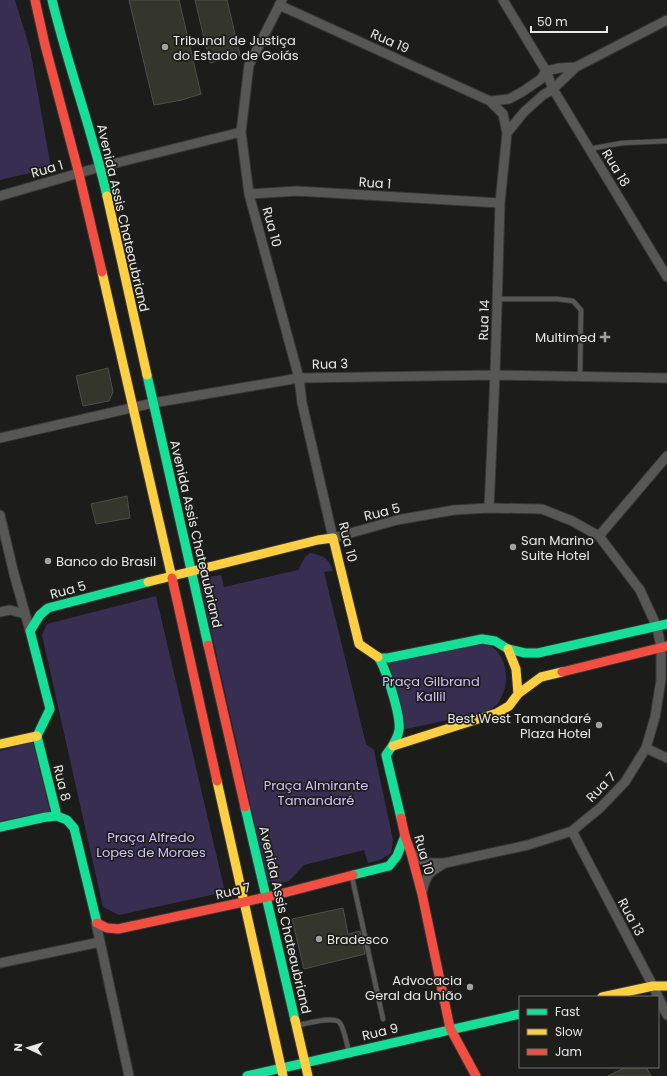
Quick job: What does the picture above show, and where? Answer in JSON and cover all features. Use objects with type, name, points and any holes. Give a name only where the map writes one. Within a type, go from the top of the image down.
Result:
[{"type":"main road","points":[[35,0],[45,45],[79,174],[245,902],[282,1072]]},
{"type":"main road","name":"Avenida Assis Chateaubriand","points":[[52,0],[100,167],[152,404],[308,1076]]},
{"type":"main road","name":"Rua 5","points":[[30,631],[40,615],[48,608],[318,540],[333,538]]},
{"type":"main road","name":"Rua 10","points":[[333,538],[360,644],[379,658],[387,676],[398,719],[399,729],[393,746],[386,755],[405,836],[422,894],[450,1028],[476,1076]]},
{"type":"main road","points":[[379,658],[388,658],[482,639],[495,641],[508,649],[525,654],[538,653],[667,624]]},
{"type":"main road","points":[[0,744],[37,736],[50,709],[30,631]]},
{"type":"main road","points":[[393,746],[497,713],[509,706],[518,694],[540,677],[664,646]]},
{"type":"main road","points":[[508,649],[516,669],[518,694]]},
{"type":"main road","name":"Rua 8","points":[[37,736],[57,816],[67,820],[74,828],[96,922]]},
{"type":"main road","points":[[0,828],[46,817],[57,816]]},
{"type":"main road","name":"Rua 7","points":[[96,922],[107,928],[118,929],[245,902],[389,866],[398,855],[405,836]]},
{"type":"main road","points":[[607,996],[653,986],[667,986]]},
{"type":"main road","name":"Rua 9","points":[[247,1076],[282,1072],[305,1063],[450,1028],[519,1014]]},
{"type":"street","name":"Rua 18","points":[[503,0],[546,70],[553,89],[667,276]]},
{"type":"street","name":"Rua 19","points":[[281,2],[490,100]]},
{"type":"street","name":"Rua 10","points":[[281,2],[249,65],[241,132],[249,194],[299,378],[302,403],[333,538]]},
{"type":"street","points":[[506,133],[524,112],[543,95],[553,89],[576,67],[667,20]]},
{"type":"street","points":[[490,100],[509,99],[541,79],[546,70],[576,67]]},
{"type":"street","name":"Rua 14","points":[[489,508],[498,299],[500,203],[506,133],[503,114],[490,100]]},
{"type":"street","name":"Rua 1","points":[[0,196],[100,167],[241,132]]},
{"type":"street","name":"Rua 1","points":[[249,194],[297,191],[500,203]]},
{"type":"street","name":"Rua 3","points":[[0,438],[152,404],[299,378],[495,375],[667,378]]},
{"type":"street","points":[[599,536],[667,456]]},
{"type":"street","name":"Rua 5","points":[[333,538],[397,520],[454,510],[489,508],[542,509],[572,521],[599,536],[640,590],[657,626]]},
{"type":"street","points":[[0,515],[30,631]]},
{"type":"street","points":[[0,612],[10,610],[25,614]]},
{"type":"street","name":"Rua 7","points":[[411,853],[427,863],[445,863],[528,845],[572,831],[600,808],[625,782],[646,748],[655,718],[661,680],[664,646],[657,626]]},
{"type":"street","points":[[646,748],[667,758]]},
{"type":"street","name":"Rua 13","points":[[572,831],[658,996]]},
{"type":"street","name":"Rua 7","points":[[422,894],[425,880],[429,873],[445,863]]},
{"type":"street","name":"Rua 8","points":[[96,922],[130,1076]]},
{"type":"street","points":[[0,963],[100,942]]},
{"type":"street","name":"Rua 13","points":[[659,998],[667,1015]]},
{"type":"lane","points":[[589,149],[622,144],[667,141]]},
{"type":"lane","points":[[498,299],[557,299],[573,301],[581,310],[580,377]]},
{"type":"lane","points":[[352,875],[383,1019]]},
{"type":"lane","points":[[296,1026],[330,1019],[340,1022],[349,1053]]},
{"type":"green space","points":[[0,0],[15,0],[30,49],[51,168],[0,180]]},
{"type":"green space","name":"Praça Almirante Tamandaré","points":[[310,553],[325,558],[333,571],[324,572],[366,744],[374,750],[393,840],[391,853],[380,860],[368,863],[364,850],[304,865],[289,881],[275,885],[268,882],[200,582],[208,577],[221,575],[224,587],[298,570],[305,557]]},
{"type":"green space","name":"Praça Alfredo Lopes de Moraes","points":[[156,596],[225,892],[119,915],[103,907],[42,635],[47,624]]},
{"type":"green space","name":"Praça Gilbrand Kallil","points":[[484,644],[496,650],[505,669],[506,683],[502,697],[497,704],[485,712],[401,730],[397,695],[388,662]]},
{"type":"green space","points":[[33,743],[50,811],[0,821],[0,751]]},
{"type":"building","name":"Tribunal de Justiça do Estado de Goiás","points":[[129,0],[179,0],[201,94],[182,100],[154,105]]},
{"type":"building","points":[[195,0],[227,0],[240,55],[210,63]]},
{"type":"building","points":[[108,368],[113,392],[109,401],[83,406],[76,376]]},
{"type":"building","points":[[127,496],[130,518],[96,524],[91,504]]},
{"type":"building","points":[[343,908],[348,934],[360,931],[365,954],[304,969],[292,919]]},
{"type":"building","points":[[624,1068],[647,1068],[651,1076],[608,1076]]},
{"type":"traffic: fast","points":[[52,0],[107,196]]},
{"type":"traffic: fast","points":[[147,375],[208,645]]},
{"type":"traffic: fast","points":[[57,816],[37,736],[50,709],[30,631],[40,615],[48,608],[148,582]]},
{"type":"traffic: fast","points":[[379,658],[388,658],[482,639],[495,641],[508,649],[525,653],[538,653],[667,624]]},
{"type":"traffic: fast","points":[[378,657],[385,671],[398,714],[399,730],[397,737],[386,755],[401,818]]},
{"type":"traffic: fast","points":[[245,807],[295,1020]]},
{"type":"traffic: fast","points":[[0,827],[46,817],[57,816],[67,820],[74,828],[97,923]]},
{"type":"traffic: fast","points":[[353,875],[389,866],[397,856],[405,836]]},
{"type":"traffic: fast","points":[[247,1076],[519,1014]]},
{"type":"traffic: slow","points":[[107,196],[147,375]]},
{"type":"traffic: slow","points":[[102,272],[172,578]]},
{"type":"traffic: slow","points":[[148,582],[318,540],[333,538],[359,644],[378,657]]},
{"type":"traffic: slow","points":[[508,649],[516,669],[518,694]]},
{"type":"traffic: slow","points":[[393,746],[497,713],[509,706],[518,694],[541,677],[562,672]]},
{"type":"traffic: slow","points":[[0,744],[37,736]]},
{"type":"traffic: slow","points":[[217,781],[283,1076]]},
{"type":"traffic: slow","points":[[607,996],[653,986],[667,986]]},
{"type":"traffic: slow","points":[[295,1020],[308,1076]]},
{"type":"traffic: jam","points":[[35,0],[102,272]]},
{"type":"traffic: jam","points":[[172,578],[217,781]]},
{"type":"traffic: jam","points":[[208,645],[245,807]]},
{"type":"traffic: jam","points":[[562,672],[667,646]]},
{"type":"traffic: jam","points":[[401,818],[422,894],[450,1028],[476,1076]]},
{"type":"traffic: jam","points":[[97,923],[107,928],[118,929],[276,895],[353,875]]},
{"type":"place","name":"Tribunal de Justiça do Estado de Goiás","points":[[165,47]]},
{"type":"place","name":"Multimed","points":[[605,337]]},
{"type":"place","name":"San Marino Suite Hotel","points":[[513,547]]},
{"type":"place","name":"Banco do Brasil","points":[[48,561]]},
{"type":"place","name":"Best West Tamandaré Plaza Hotel","points":[[599,725]]},
{"type":"place","name":"Bradesco","points":[[319,939]]},
{"type":"place","name":"Advocacia Geral da União","points":[[470,987]]}]
